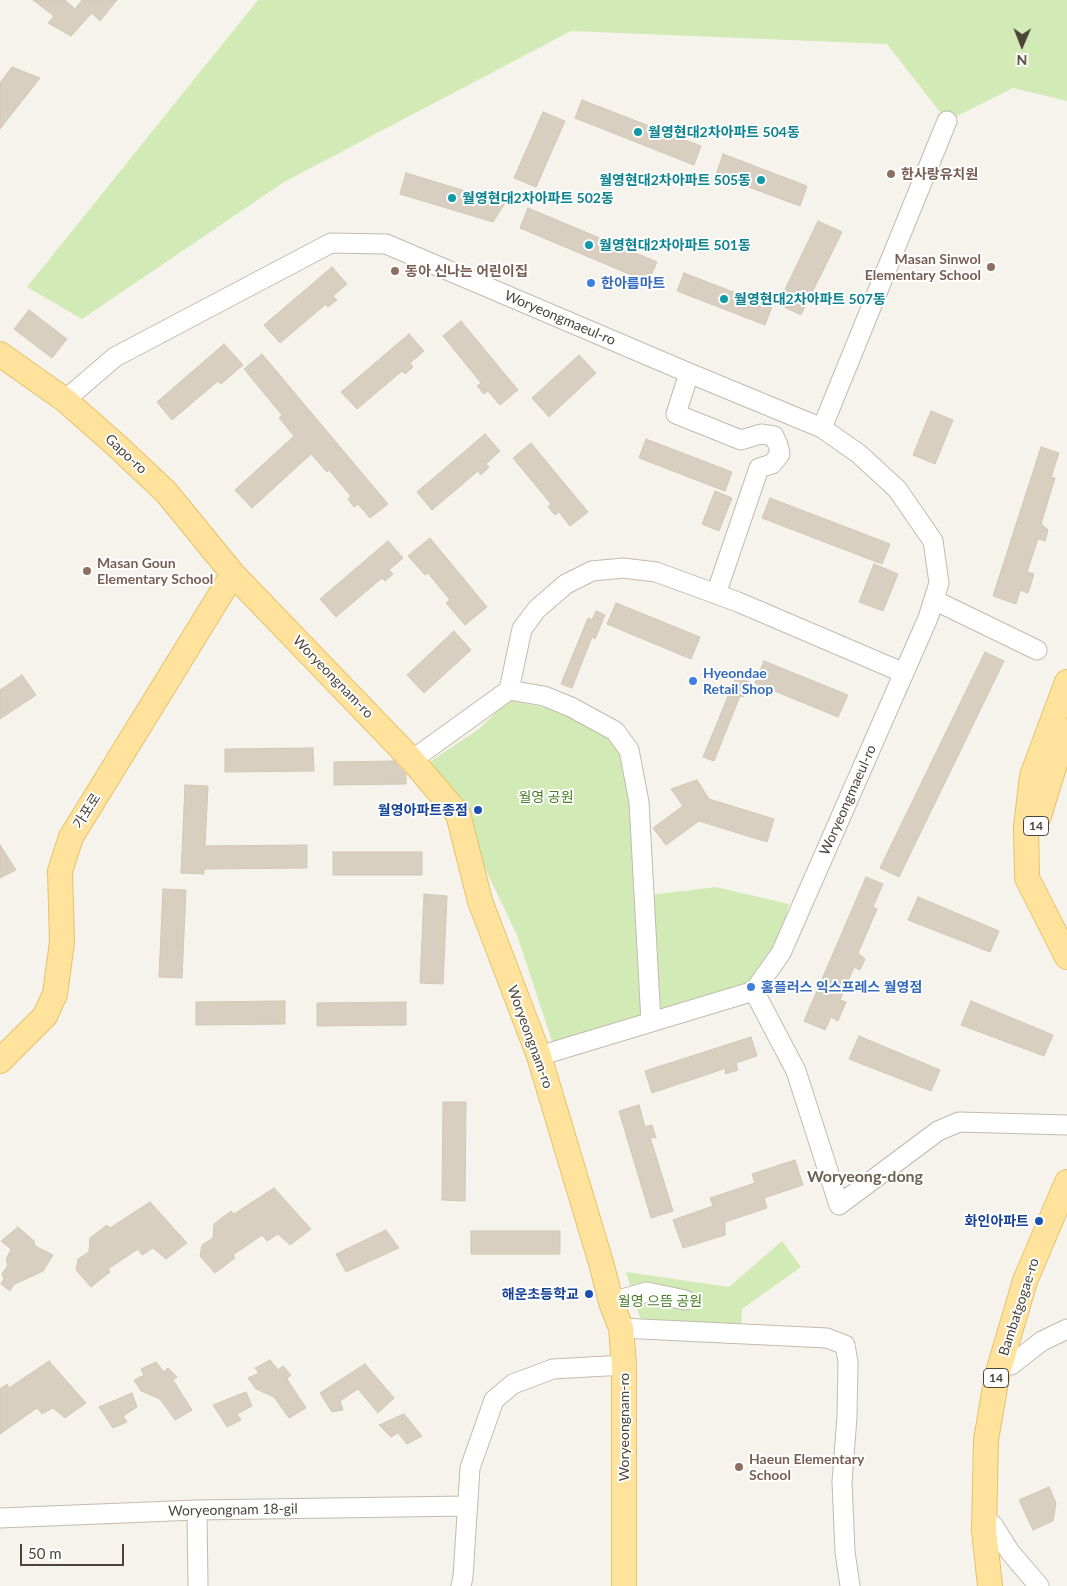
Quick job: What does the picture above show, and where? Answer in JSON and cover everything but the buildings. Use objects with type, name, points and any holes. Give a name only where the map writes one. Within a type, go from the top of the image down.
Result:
[{"type":"main road","name":"Gapo-ro","points":[[0,354],[65,400],[166,492],[233,574]]},
{"type":"main road","name":"Woryeongnam-ro","points":[[233,574],[412,760],[458,814],[480,901],[539,1056],[611,1302],[621,1328],[624,1365],[624,1586]]},
{"type":"main road","name":"가포로","points":[[0,1062],[45,1016],[55,994],[62,942],[60,871],[71,837],[233,574]]},
{"type":"main road","name":"14","points":[[1067,682],[1032,776],[1026,827],[1027,878],[1067,957]]},
{"type":"main road","name":"14","points":[[1067,727],[1034,834],[1038,865],[1067,922]]},
{"type":"main road","name":"Bambatgogae-ro","points":[[990,1586],[984,1530],[986,1440],[997,1376],[1025,1281],[1067,1182]]},
{"type":"main road","name":"Bambatgogae-ro","points":[[1000,1586],[992,1499],[994,1457],[1003,1394],[1011,1365],[1038,1290],[1067,1219]]},
{"type":"street","points":[[822,428],[948,121]]},
{"type":"street","name":"Woryeongmaeul-ro","points":[[65,400],[115,357],[331,243],[386,244],[822,428],[859,454],[897,489],[933,541],[939,583],[928,618],[781,953],[754,991]]},
{"type":"street","points":[[689,373],[676,414],[741,440],[761,434],[774,436],[780,454],[772,464],[759,468],[716,594]]},
{"type":"street","points":[[412,760],[509,690],[522,629],[537,609],[566,584],[592,571],[623,568],[656,572],[716,594],[904,673]]},
{"type":"street","points":[[934,600],[1037,650]]},
{"type":"street","points":[[509,690],[544,696],[570,708],[615,731],[629,750],[639,802],[651,1022]]},
{"type":"street","points":[[539,1056],[754,991],[796,1071],[838,1205],[938,1130],[959,1122],[1067,1125]]},
{"type":"street","points":[[611,1302],[647,1292],[685,1300]]},
{"type":"street","points":[[621,1328],[827,1338],[845,1345],[848,1362],[847,1417],[842,1482],[845,1552],[850,1586]]},
{"type":"street","points":[[1011,1365],[1042,1341],[1067,1329]]},
{"type":"street","points":[[462,1581],[470,1468],[494,1400],[513,1384],[553,1369],[624,1365]]},
{"type":"street","name":"Woryeongnam 18-gil","points":[[0,1518],[197,1510],[467,1506]]},
{"type":"street","points":[[197,1510],[198,1586]]},
{"type":"street","points":[[993,1525],[1010,1552],[1039,1586]]},
{"type":"green space","points":[[258,0],[1067,0],[1067,101],[1013,88],[947,121],[887,44],[571,31],[284,182],[82,319],[27,287]]},
{"type":"green space","name":"월영 공원","points":[[509,700],[574,714],[611,734],[627,765],[644,890],[645,1017],[554,1047],[517,935],[431,761],[479,729]]},
{"type":"green space","points":[[716,887],[789,904],[778,949],[746,988],[656,1017],[650,895]]},
{"type":"green space","name":"월영 으뜸 공원","points":[[782,1241],[801,1267],[742,1309],[741,1332],[642,1324],[626,1272],[729,1287]]},
{"type":"place","name":"월영현대2차아파트 504동","points":[[638,132]]},
{"type":"place","name":"한사랑유치원","points":[[891,174]]},
{"type":"place","name":"월영현대2차아파트 505동","points":[[761,180]]},
{"type":"place","name":"월영현대2차아파트 502동","points":[[452,198]]},
{"type":"place","name":"월영현대2차아파트 501동","points":[[589,245]]},
{"type":"place","name":"Masan Sinwol Elementary School","points":[[991,267]]},
{"type":"place","name":"동아 신나는 어린이집","points":[[395,271]]},
{"type":"place","name":"한아름마트","points":[[591,283]]},
{"type":"place","name":"월영현대2차아파트 507동","points":[[724,299]]},
{"type":"place","name":"Masan Goun Elementary School","points":[[87,571]]},
{"type":"place","name":"Hyeondae Retail Shop","points":[[693,681]]},
{"type":"place","name":"월영아파트종점","points":[[478,810]]},
{"type":"place","name":"홈플러스 익스프레스 월영점","points":[[751,987]]},
{"type":"place","name":"화인아파트","points":[[1039,1221]]},
{"type":"place","name":"해운초등학교","points":[[589,1294]]},
{"type":"place","name":"Haeun Elementary School","points":[[739,1467]]},
{"type":"district","name":"Woryeong-dong","points":[[865,1177]]}]
